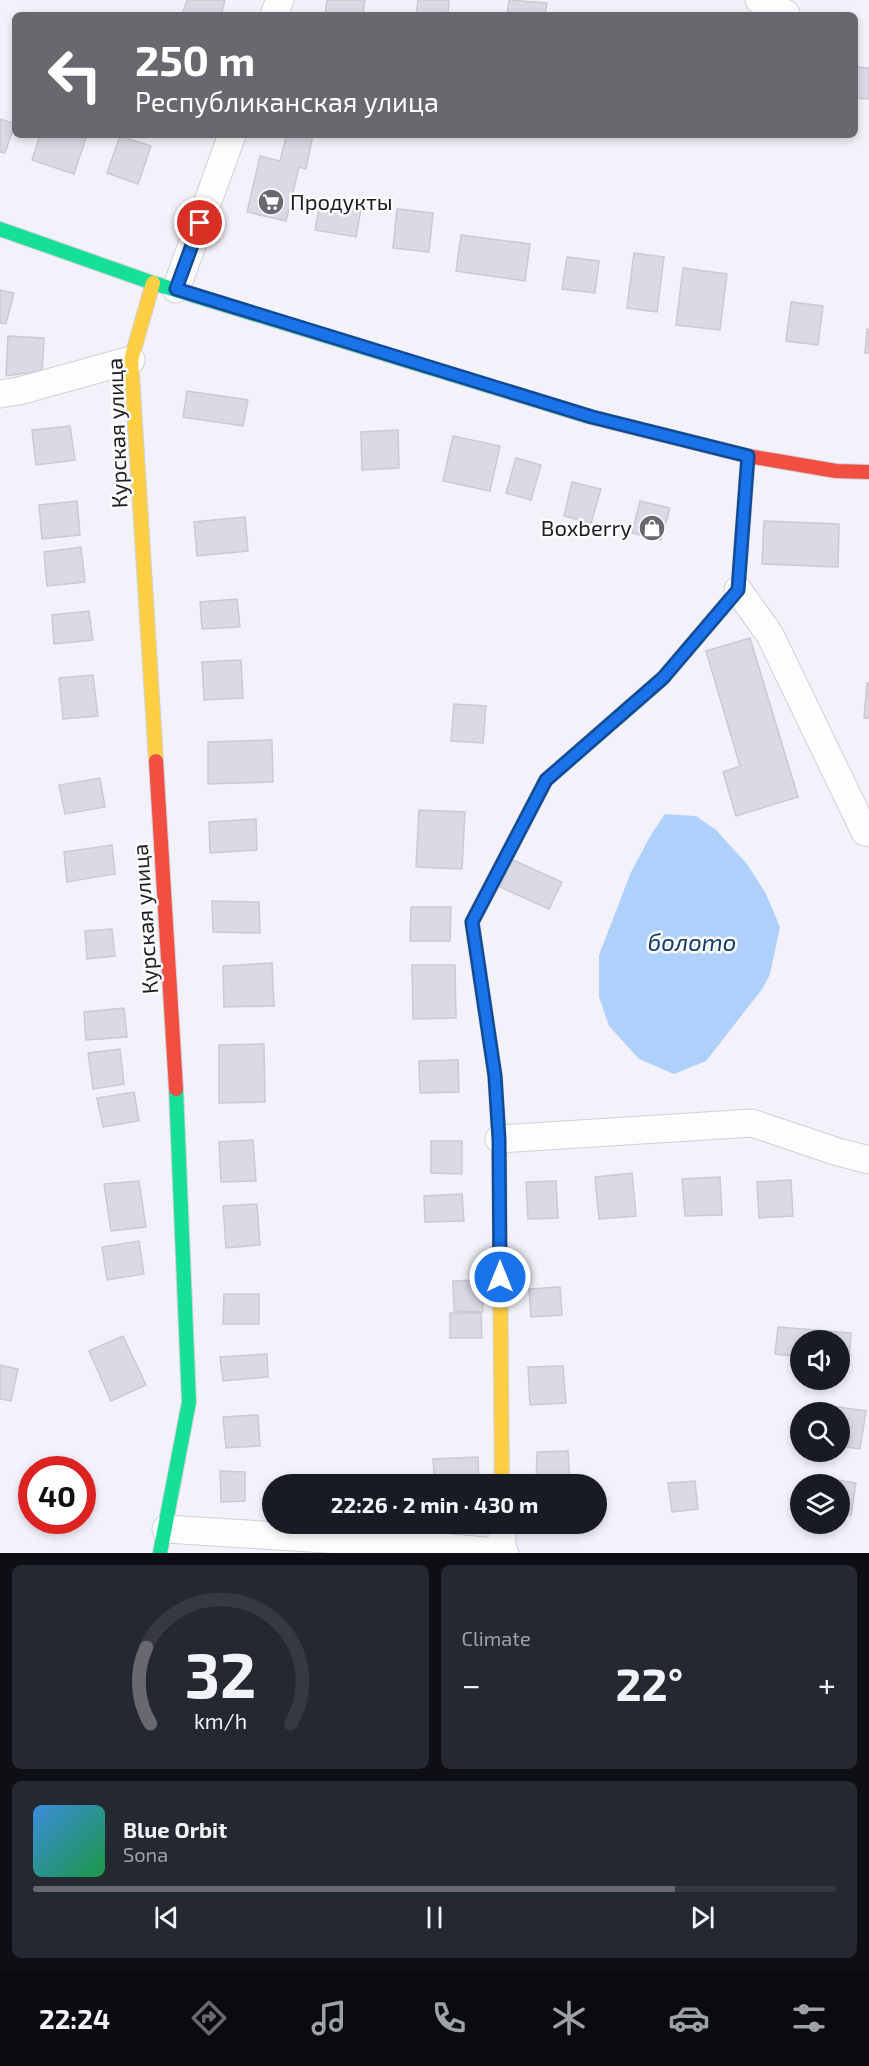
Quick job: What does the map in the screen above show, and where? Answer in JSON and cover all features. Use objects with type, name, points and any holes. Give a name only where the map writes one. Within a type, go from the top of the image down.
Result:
[{"type":"street","points":[[759,0],[782,12]]},
{"type":"street","points":[[165,286],[231,138]]},
{"type":"street","points":[[0,229],[165,286],[592,417],[748,456],[836,471],[869,472]]},
{"type":"street","name":"Курская улица","points":[[163,1541],[189,1402],[178,1115],[131,360],[165,286]]},
{"type":"street","points":[[0,394],[20,391],[131,360]]},
{"type":"street","points":[[502,1474],[499,1139],[495,1076],[472,922],[546,780],[663,678],[738,590],[748,456]]},
{"type":"street","points":[[738,590],[770,635],[865,832],[869,833]]},
{"type":"street","points":[[499,1139],[752,1123],[869,1160]]},
{"type":"street","points":[[163,1541],[504,1553],[503,1534]]},
{"type":"water","name":"болото","points":[[665,814],[696,816],[716,830],[747,864],[765,892],[780,927],[770,974],[763,988],[706,1061],[674,1074],[639,1059],[609,1026],[599,997],[599,955],[631,872]]},
{"type":"building","points":[[187,0],[225,1],[222,12],[183,12]]},
{"type":"building","points":[[327,0],[365,0],[363,12],[325,12]]},
{"type":"building","points":[[418,0],[449,0],[448,12],[416,12]]},
{"type":"building","points":[[509,0],[547,3],[546,12],[507,12]]},
{"type":"building","points":[[858,67],[869,68],[869,99],[858,98]]},
{"type":"building","points":[[0,119],[12,123],[12,133],[5,153],[0,152]]},
{"type":"building","points":[[39,138],[86,138],[74,174],[32,160]]},
{"type":"building","points":[[119,138],[151,146],[138,184],[107,173]]},
{"type":"building","points":[[286,138],[312,138],[306,169],[299,167],[286,221],[247,212],[260,156],[280,161]]},
{"type":"building","points":[[320,202],[361,209],[356,237],[315,230]]},
{"type":"building","points":[[397,209],[433,213],[429,252],[393,248]]},
{"type":"building","points":[[461,235],[530,244],[525,281],[456,271]]},
{"type":"building","points":[[634,253],[664,257],[657,312],[627,308]]},
{"type":"building","points":[[567,257],[599,261],[595,293],[562,289]]},
{"type":"building","points":[[683,268],[727,274],[720,330],[676,325]]},
{"type":"building","points":[[0,290],[14,293],[6,324],[0,323]]},
{"type":"building","points":[[791,302],[823,306],[818,345],[786,341]]},
{"type":"building","points":[[867,329],[869,330],[869,353],[865,353]]},
{"type":"building","points":[[8,336],[44,338],[42,371],[6,376]]},
{"type":"building","points":[[187,391],[248,400],[243,426],[183,417]]},
{"type":"building","points":[[70,426],[75,460],[36,465],[32,430]]},
{"type":"building","points":[[398,430],[399,468],[362,470],[361,432]]},
{"type":"building","points":[[453,436],[500,446],[490,491],[443,481]]},
{"type":"building","points":[[516,458],[541,465],[531,500],[506,493]]},
{"type":"building","points":[[572,482],[601,489],[591,523],[564,516]]},
{"type":"building","points":[[77,501],[80,535],[42,539],[39,505]]},
{"type":"building","points":[[640,501],[670,508],[661,540],[632,533]]},
{"type":"building","points":[[245,517],[248,551],[197,556],[194,522]]},
{"type":"building","points":[[764,521],[839,524],[838,567],[762,564]]},
{"type":"building","points":[[81,547],[85,582],[47,586],[44,552]]},
{"type":"building","points":[[237,599],[240,627],[202,629],[200,602]]},
{"type":"building","points":[[89,611],[93,640],[54,644],[52,615]]},
{"type":"building","points":[[750,638],[798,797],[736,816],[723,772],[740,766],[706,651]]},
{"type":"building","points":[[241,660],[243,698],[204,700],[202,662]]},
{"type":"building","points":[[93,675],[98,716],[63,719],[59,678]]},
{"type":"building","points":[[867,683],[869,683],[869,718],[864,718]]},
{"type":"building","points":[[454,704],[486,706],[483,743],[451,741]]},
{"type":"building","points":[[272,740],[273,782],[208,784],[208,742]]},
{"type":"building","points":[[100,778],[105,807],[65,814],[59,785]]},
{"type":"building","points":[[419,810],[465,812],[462,869],[416,867]]},
{"type":"building","points":[[256,819],[257,850],[210,853],[209,822]]},
{"type":"building","points":[[112,845],[115,874],[67,882],[64,852]]},
{"type":"building","points":[[513,860],[562,882],[549,909],[500,887]]},
{"type":"building","points":[[212,901],[259,902],[260,933],[213,932]]},
{"type":"building","points":[[411,907],[451,907],[450,941],[410,941]]},
{"type":"building","points":[[112,929],[115,956],[87,959],[85,931]]},
{"type":"building","points":[[272,963],[274,1006],[224,1007],[223,966]]},
{"type":"building","points":[[412,965],[455,965],[456,1018],[413,1019]]},
{"type":"building","points":[[124,1008],[127,1037],[86,1040],[84,1012]]},
{"type":"building","points":[[264,1044],[265,1102],[219,1103],[219,1045]]},
{"type":"building","points":[[120,1049],[124,1084],[93,1089],[88,1053]]},
{"type":"building","points":[[458,1060],[459,1092],[420,1093],[419,1061]]},
{"type":"building","points":[[134,1092],[139,1121],[103,1127],[97,1098]]},
{"type":"building","points":[[253,1140],[256,1181],[221,1182],[219,1142]]},
{"type":"building","points":[[431,1141],[462,1141],[462,1174],[431,1173]]},
{"type":"building","points":[[632,1173],[636,1216],[599,1219],[595,1177]]},
{"type":"building","points":[[720,1177],[722,1215],[685,1216],[682,1179]]},
{"type":"building","points":[[791,1180],[793,1216],[759,1218],[757,1182]]},
{"type":"building","points":[[139,1181],[146,1227],[111,1231],[104,1184]]},
{"type":"building","points":[[556,1181],[558,1218],[528,1219],[526,1182]]},
{"type":"building","points":[[462,1194],[464,1221],[425,1222],[424,1196]]},
{"type":"building","points":[[257,1204],[260,1245],[226,1248],[223,1206]]},
{"type":"building","points":[[139,1241],[144,1274],[107,1280],[102,1247]]},
{"type":"building","points":[[482,1280],[483,1312],[454,1311],[453,1281]]},
{"type":"building","points":[[560,1287],[562,1315],[531,1317],[529,1289]]},
{"type":"building","points":[[224,1294],[259,1294],[259,1324],[223,1324]]},
{"type":"building","points":[[450,1313],[481,1313],[482,1338],[450,1338]]},
{"type":"building","points":[[778,1327],[814,1330],[790,1330],[790,1356],[775,1354]]},
{"type":"building","points":[[123,1336],[146,1385],[111,1401],[89,1351]]},
{"type":"building","points":[[267,1354],[268,1377],[223,1381],[220,1357]]},
{"type":"building","points":[[0,1365],[18,1369],[11,1401],[0,1399]]},
{"type":"building","points":[[563,1366],[566,1403],[530,1405],[528,1367]]},
{"type":"building","points":[[850,1409],[866,1411],[860,1449],[850,1448]]},
{"type":"building","points":[[258,1415],[260,1446],[226,1448],[223,1417]]},
{"type":"building","points":[[568,1451],[569,1474],[536,1474],[537,1452]]},
{"type":"building","points":[[478,1457],[479,1474],[434,1474],[433,1459]]},
{"type":"building","points":[[220,1471],[245,1472],[245,1501],[221,1502]]},
{"type":"building","points":[[695,1481],[698,1509],[672,1512],[668,1483]]},
{"type":"building","points":[[850,1482],[856,1483],[850,1515]]},
{"type":"traffic: fast","points":[[0,229],[153,283],[587,416]]},
{"type":"traffic: fast","points":[[561,767],[663,678],[738,590],[748,456]]},
{"type":"traffic: fast","points":[[479,969],[495,1076],[499,1139],[500,1255]]},
{"type":"traffic: fast","points":[[160,1553],[189,1402],[176,1089]]},
{"type":"traffic: slow","points":[[153,283],[131,360],[156,761]]},
{"type":"traffic: slow","points":[[479,969],[472,922],[546,780],[561,767]]},
{"type":"traffic: slow","points":[[500,1255],[502,1474]]},
{"type":"traffic: jam","points":[[587,416],[748,456],[836,471],[869,472]]},
{"type":"traffic: jam","points":[[156,761],[176,1089]]},
{"type":"place","name":"Продукты","points":[[271,202]]},
{"type":"place","name":"Boxberry","points":[[652,528]]},
{"type":"route","points":[[200,223],[176,289],[592,417],[748,456],[738,590],[663,678],[546,780],[472,922],[495,1076],[499,1139],[500,1277]]}]
